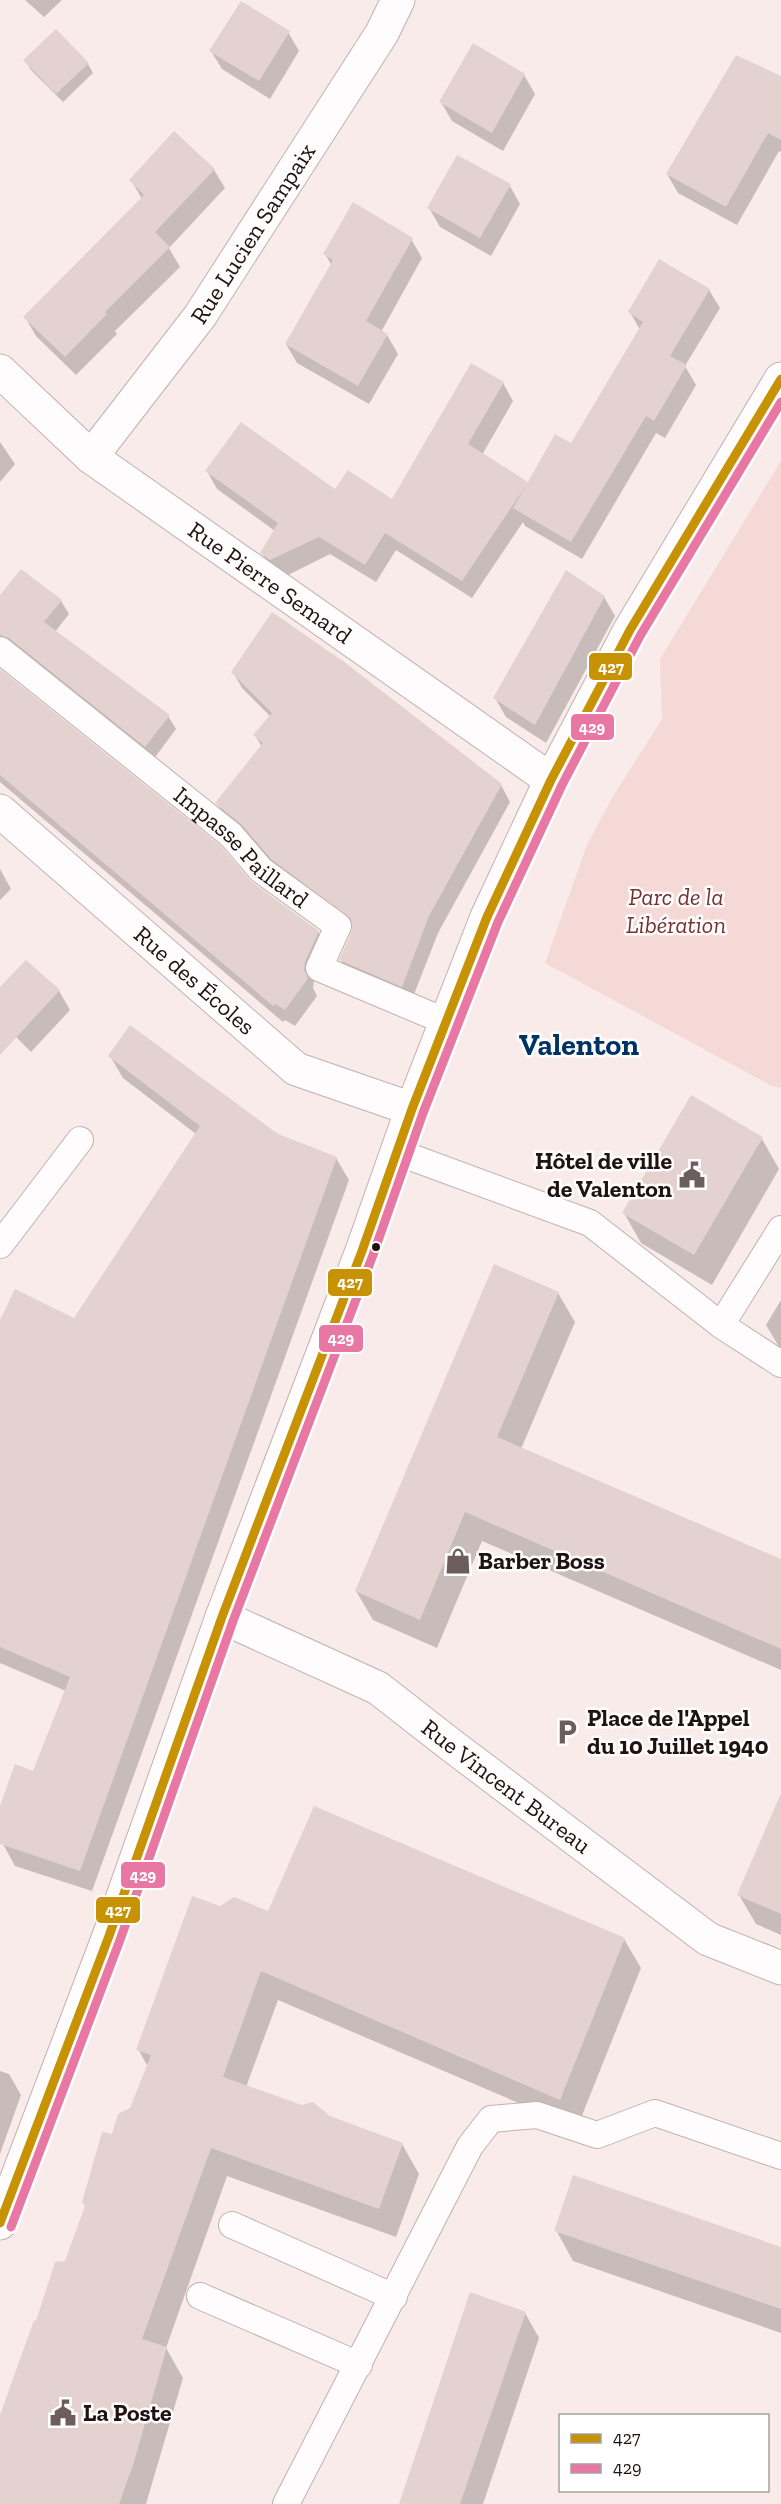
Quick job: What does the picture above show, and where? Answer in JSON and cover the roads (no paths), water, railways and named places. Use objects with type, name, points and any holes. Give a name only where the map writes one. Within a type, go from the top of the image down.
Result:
[{"type":"street","name":"Rue Lucien Sampaix","points":[[92,457],[200,316],[382,33],[398,0]]},
{"type":"street","name":"Rue Pierre Semard","points":[[0,371],[92,457],[551,780]]},
{"type":"street","points":[[0,2223],[109,1936],[222,1617],[362,1251],[412,1109],[487,917],[551,780],[630,630],[781,379]]},
{"type":"street","name":"Rue des Écoles","points":[[0,811],[296,1069],[412,1109]]},
{"type":"street","name":"Rue Vincent Bureau","points":[[222,1617],[378,1688],[451,1746],[708,1939],[781,1968]]},
{"type":"lane","name":"Impasse Paillard","points":[[0,650],[231,835],[261,870],[338,926],[319,968],[447,1022]]},
{"type":"lane","points":[[0,1245],[80,1140]]},
{"type":"lane","points":[[397,1152],[590,1223],[721,1325],[781,1364]]},
{"type":"lane","points":[[721,1325],[781,1229]]},
{"type":"lane","points":[[286,2504],[470,2146],[491,2119],[537,2115],[597,2135],[655,2113],[781,2156]]},
{"type":"lane","points":[[232,2224],[394,2297]]},
{"type":"lane","points":[[200,2296],[359,2365]]},
{"type":"place","name":"Hôtel de ville de Valenton","points":[[692,1175]]},
{"type":"place","name":"Barber Boss","points":[[458,1561]]},
{"type":"place","name":"Place de l'Appel du 10 Juillet 1940","points":[[567,1732]]},
{"type":"place","name":"La Poste","points":[[63,2413]]},
{"type":"district","name":"Valenton","points":[[579,1045]]},
{"type":"park label","name":"Parc de la Libération","points":[[676,911]]}]
